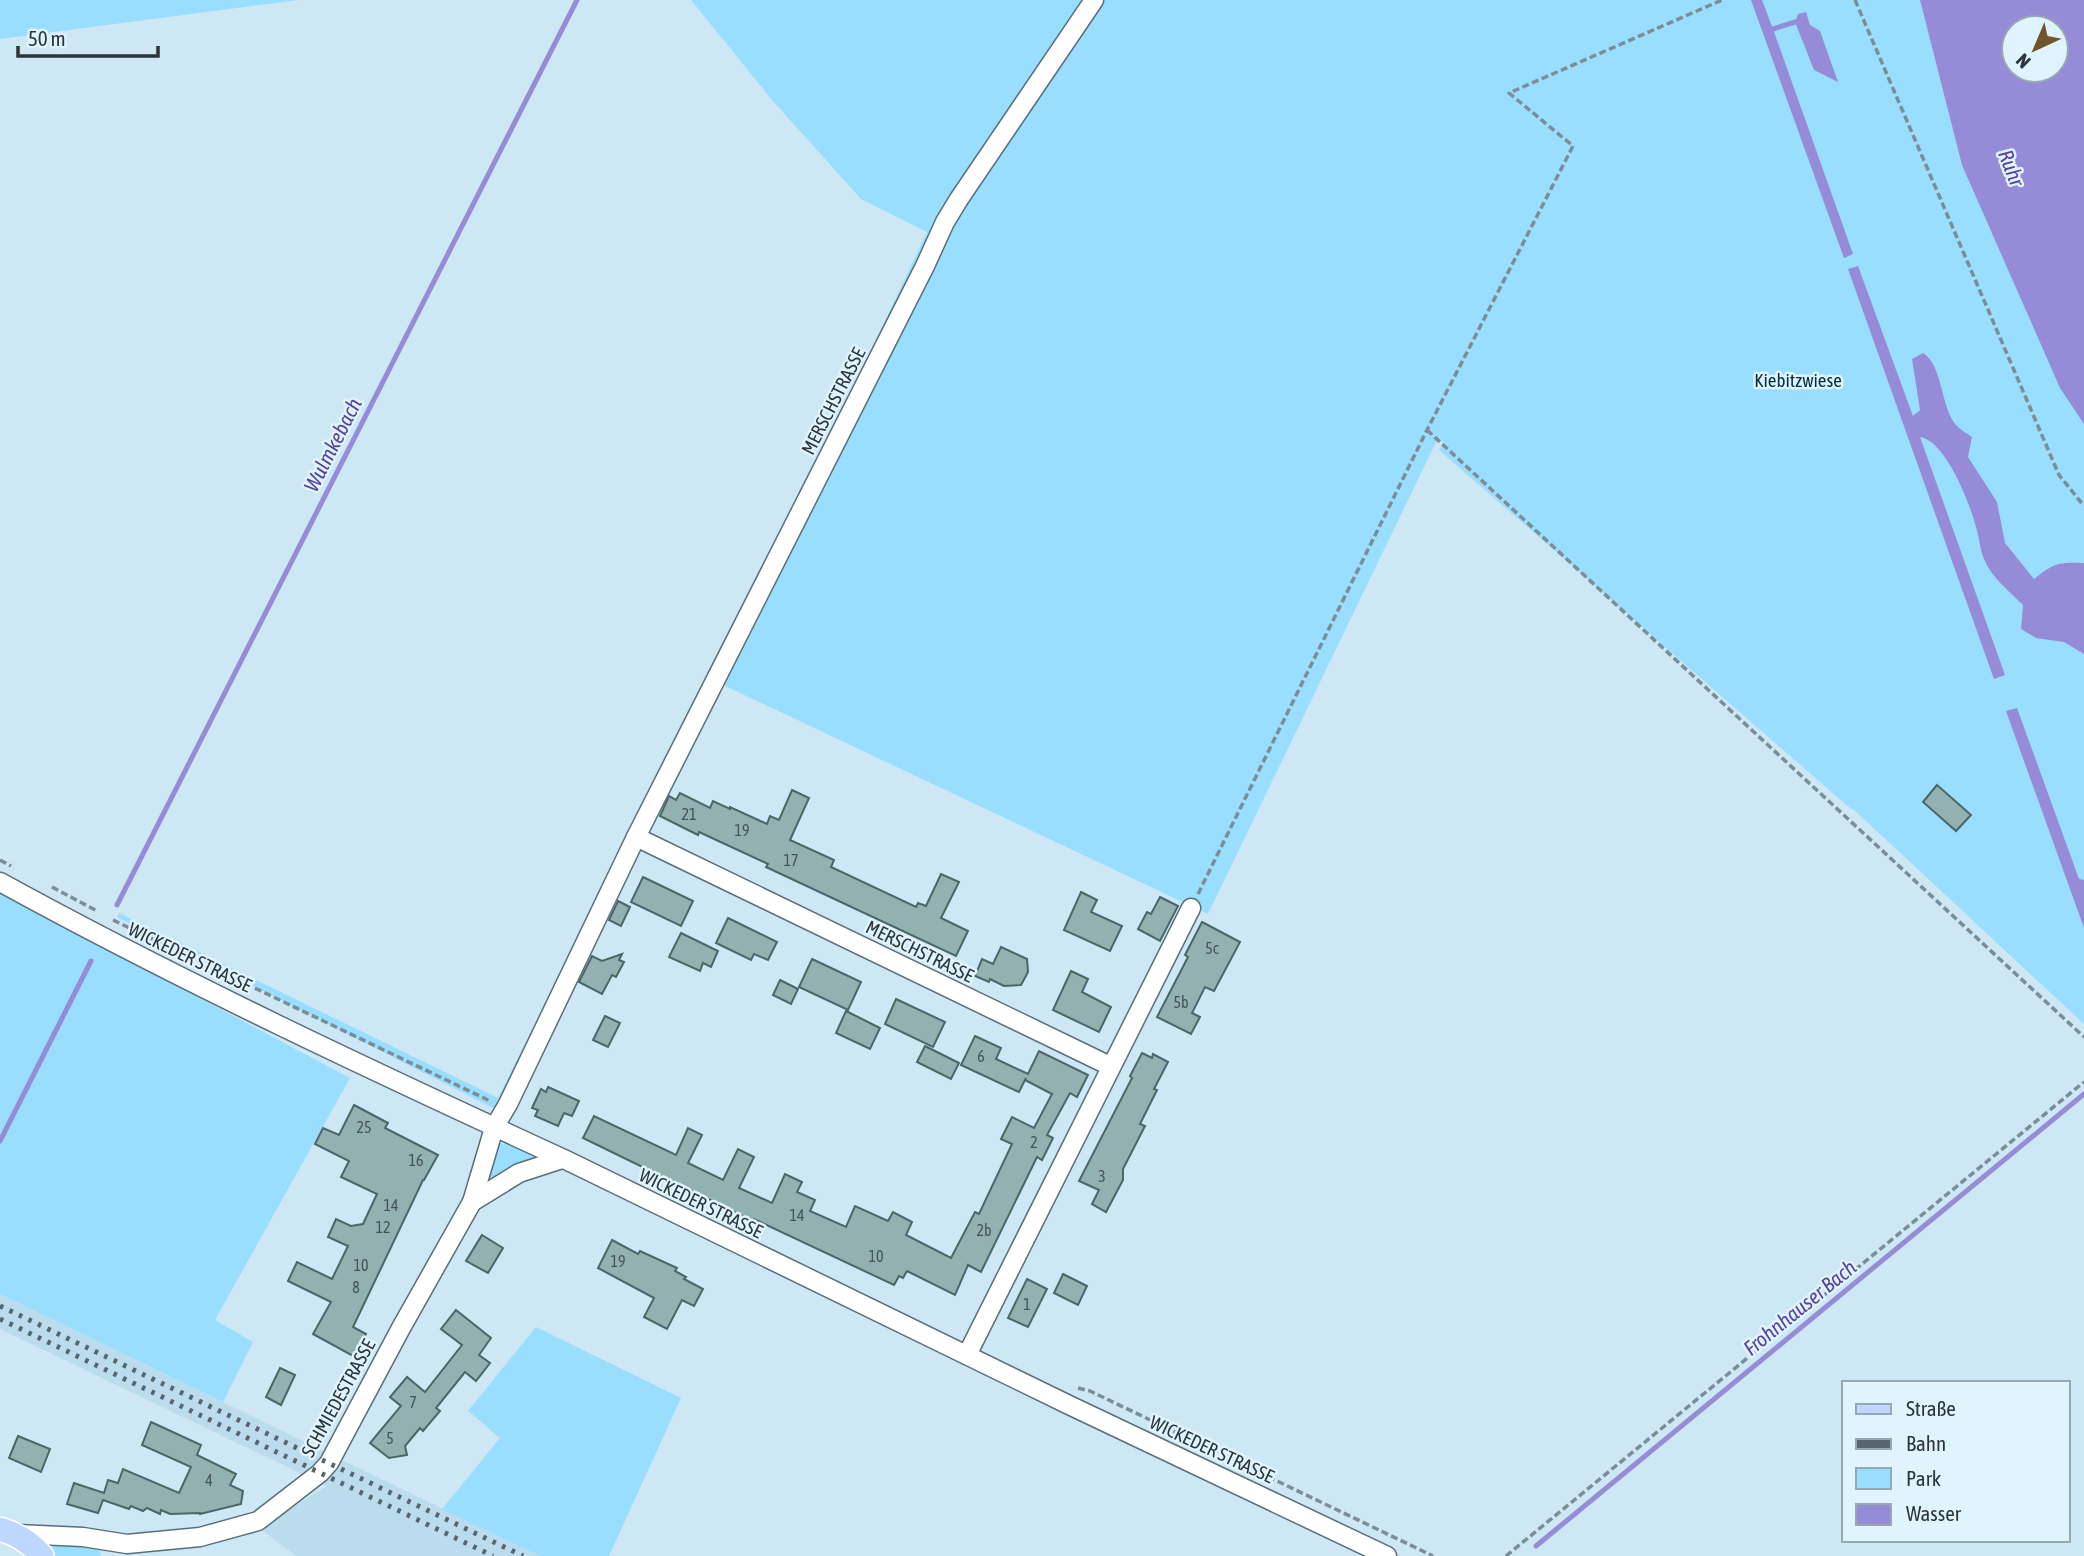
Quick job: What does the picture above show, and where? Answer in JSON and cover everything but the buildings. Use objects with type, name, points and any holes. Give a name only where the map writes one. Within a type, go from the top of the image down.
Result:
[{"type":"main road","points":[[8,1532],[33,1546],[42,1556]]},
{"type":"street","name":"MERSCHSTRASSE","points":[[499,1121],[636,837],[945,222],[1094,0]]},
{"type":"street","name":"MERSCHSTRASSE","points":[[636,837],[1110,1066]]},
{"type":"street","name":"WICKEDER STRASSE","points":[[0,882],[103,938],[499,1121],[562,1159],[1387,1556]]},
{"type":"street","points":[[967,1355],[1191,908]]},
{"type":"street","name":"SCHMIEDESTRASSE","points":[[8,1532],[83,1537],[122,1550],[200,1537],[258,1521],[320,1473],[329,1463],[472,1202],[499,1121]]},
{"type":"street","points":[[472,1202],[519,1173],[562,1159]]},
{"type":"path","points":[[1191,908],[1427,430],[1573,146],[1509,93],[1722,0]]},
{"type":"path","points":[[1855,0],[2059,475],[2084,506]]},
{"type":"path","points":[[1427,430],[2084,1037]]},
{"type":"path","points":[[0,860],[11,866]]},
{"type":"path","points":[[45,884],[102,914]]},
{"type":"path","points":[[113,920],[485,1099],[499,1121]]},
{"type":"path","points":[[1506,1556],[2084,1082]]},
{"type":"shaded area","points":[[0,1294],[540,1556],[296,1556],[259,1528],[327,1486],[0,1329]]},
{"type":"green space","points":[[0,0],[299,0],[0,39]]},
{"type":"green space","name":"Kiebitzwiese","points":[[691,0],[2084,0],[2084,1024],[1853,809],[1439,450],[1443,442],[1438,438],[1208,914],[721,684],[509,1116],[117,917],[119,913],[498,1098],[845,406],[927,232],[861,199],[772,100]]},
{"type":"green space","points":[[0,892],[350,1078],[215,1320],[253,1342],[223,1402],[0,1294]]},
{"type":"green space","points":[[506,1143],[541,1159],[489,1184],[486,1182],[498,1145]]},
{"type":"green space","points":[[536,1327],[681,1398],[609,1556],[540,1556],[442,1509],[500,1438],[468,1411]]},
{"type":"green space","points":[[56,1544],[98,1547],[101,1556],[55,1556],[52,1547]]},
{"type":"water","points":[[1751,0],[1762,0],[1773,29],[1853,254],[1844,258]]},
{"type":"water","name":"Ruhr","points":[[1920,0],[2084,0],[2084,424],[2060,388],[1962,165]]},
{"type":"water","points":[[1806,12],[1810,25],[1820,31],[1838,82],[1814,70],[1795,22],[1798,14]]},
{"type":"water","points":[[1858,266],[1913,416],[1920,410],[1912,359],[1923,353],[1935,368],[1952,419],[1972,437],[1968,457],[1997,502],[2005,543],[2034,579],[2057,565],[2084,563],[2084,654],[2064,642],[2036,638],[2021,629],[2023,605],[1987,566],[1973,517],[1956,475],[1939,450],[1930,441],[1920,437],[2005,675],[1994,679],[1848,269]]},
{"type":"water","points":[[2017,708],[2079,879],[2084,880],[2084,928],[2006,711]]},
{"type":"waterway","name":"Wulmkebach","points":[[117,905],[577,0]]},
{"type":"waterway","points":[[1773,29],[1795,22]]},
{"type":"waterway","name":"Wulmkebach","points":[[0,1141],[91,961]]},
{"type":"waterway","name":"Frohnhauser Bach","points":[[1536,1546],[2084,1094]]},
{"type":"railway","points":[[0,1306],[523,1556]]},
{"type":"railway","points":[[0,1319],[493,1556]]}]
